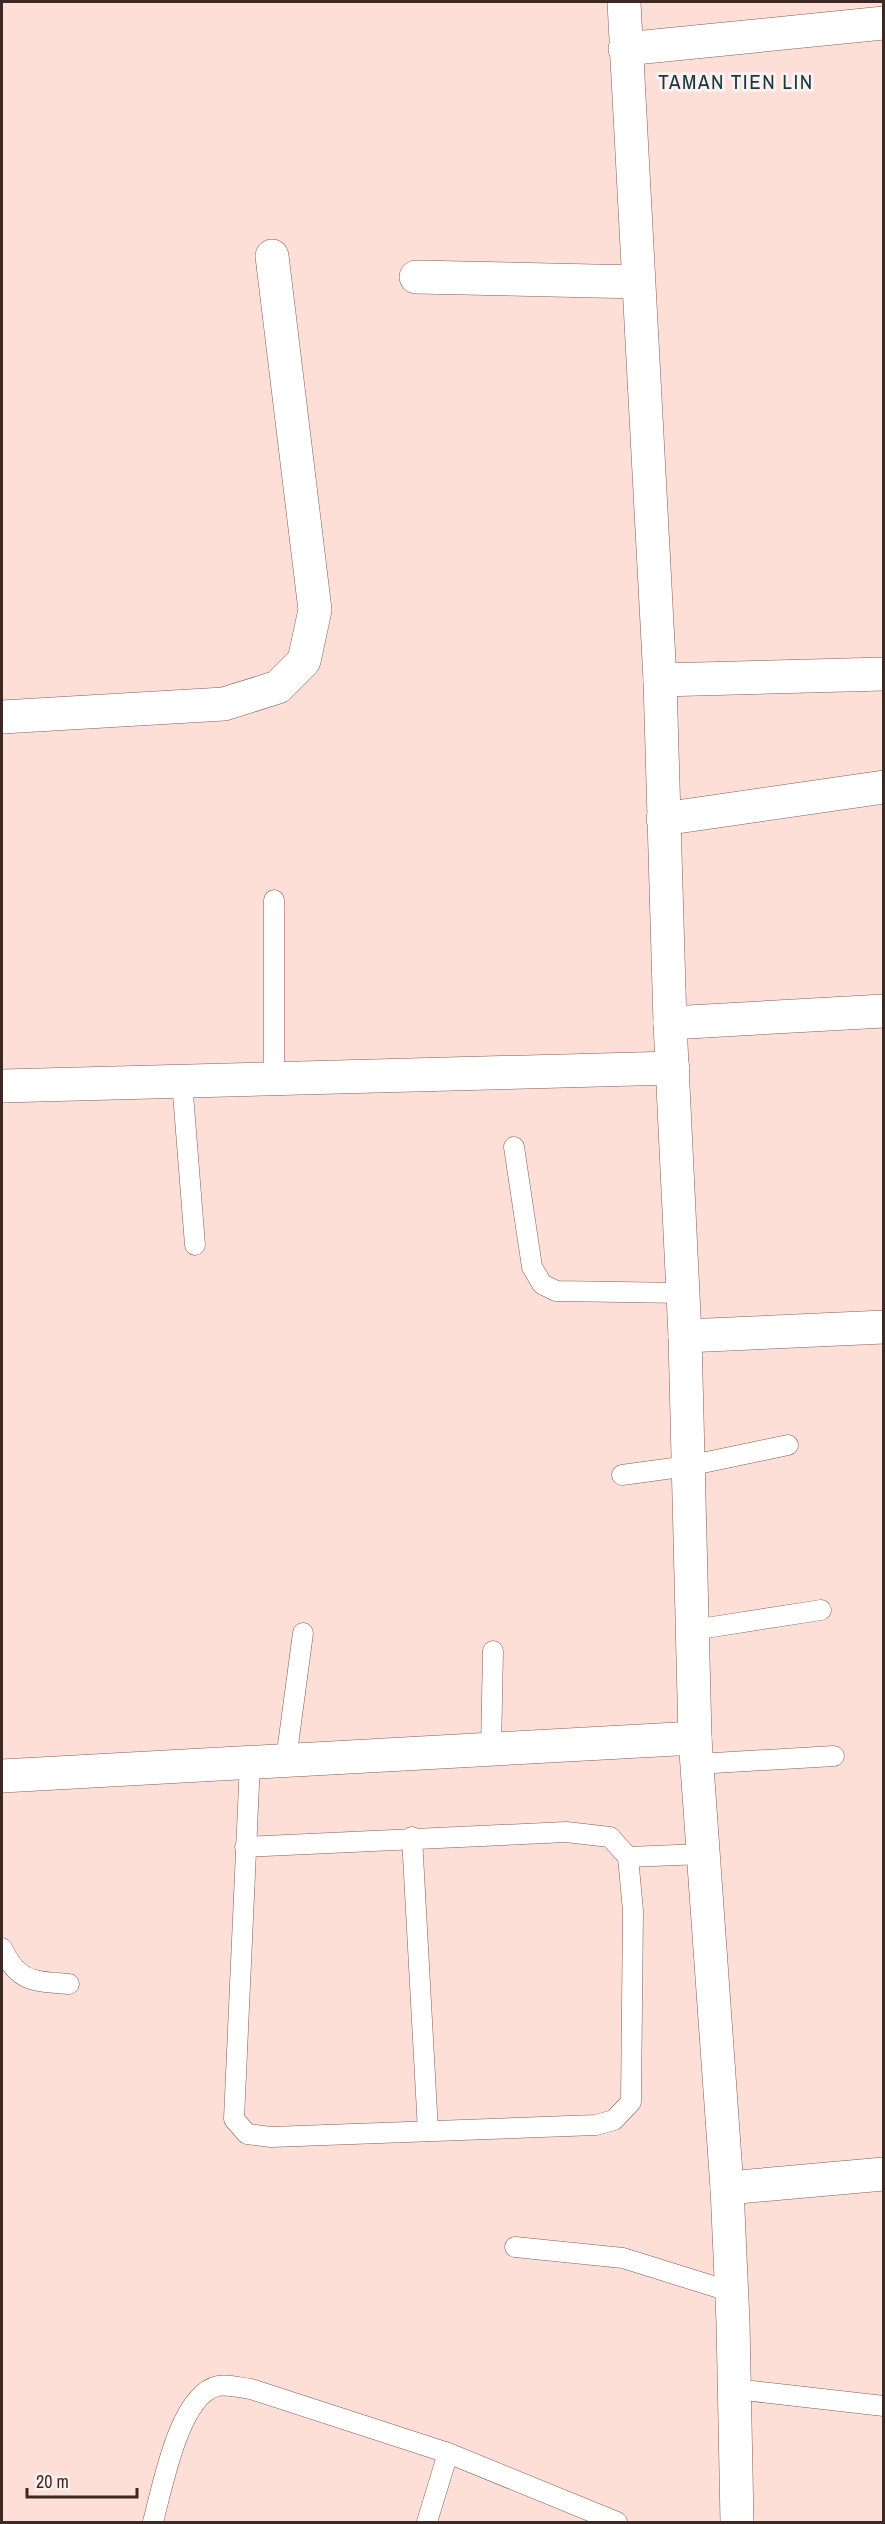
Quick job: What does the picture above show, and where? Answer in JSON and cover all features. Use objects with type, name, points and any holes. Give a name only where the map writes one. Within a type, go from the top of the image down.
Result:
[{"type":"street","points":[[624,2],[660,680],[670,1023],[685,1336],[696,1751],[727,2188],[735,2389],[737,2523]]},
{"type":"street","points":[[625,49],[884,23]]},
{"type":"street","points":[[2,717],[224,704],[278,687],[304,661],[315,610],[272,256]]},
{"type":"street","points":[[416,277],[638,282]]},
{"type":"street","points":[[660,680],[884,674]]},
{"type":"street","points":[[663,819],[884,787]]},
{"type":"street","points":[[670,1023],[884,1011]]},
{"type":"street","points":[[2,1086],[673,1068]]},
{"type":"street","points":[[685,1336],[884,1327]]},
{"type":"street","points":[[2,1776],[491,1749],[696,1751]]},
{"type":"street","points":[[727,2188],[884,2174]]},
{"type":"lane","points":[[274,900],[274,1078]]},
{"type":"lane","points":[[182,1081],[195,1245]]},
{"type":"lane","points":[[514,1147],[531,1267],[542,1284],[556,1291],[683,1293]]},
{"type":"lane","points":[[622,1475],[688,1466],[788,1445]]},
{"type":"lane","points":[[693,1630],[821,1610]]},
{"type":"lane","points":[[286,1760],[303,1633]]},
{"type":"lane","points":[[491,1749],[493,1651]]},
{"type":"lane","points":[[696,1751],[834,1756]]},
{"type":"lane","points":[[245,1847],[412,1837],[566,1832],[610,1837],[628,1857],[633,1911],[631,2102],[614,2120],[596,2125],[271,2137],[247,2134],[234,2119],[245,1847],[250,1762]]},
{"type":"lane","points":[[412,1837],[428,2131]]},
{"type":"lane","points":[[628,1857],[704,1854]]},
{"type":"lane","points":[[2,1948],[7,1960],[28,1980],[69,1984]]},
{"type":"lane","points":[[515,2247],[623,2258],[732,2292]]},
{"type":"lane","points":[[153,2523],[181,2423],[198,2399],[218,2386],[251,2389],[448,2453],[617,2523]]},
{"type":"lane","points":[[735,2389],[884,2406]]},
{"type":"lane","points":[[427,2523],[448,2453]]},
{"type":"district","name":"TAMAN TIEN LIN","points":[[736,82]]}]
